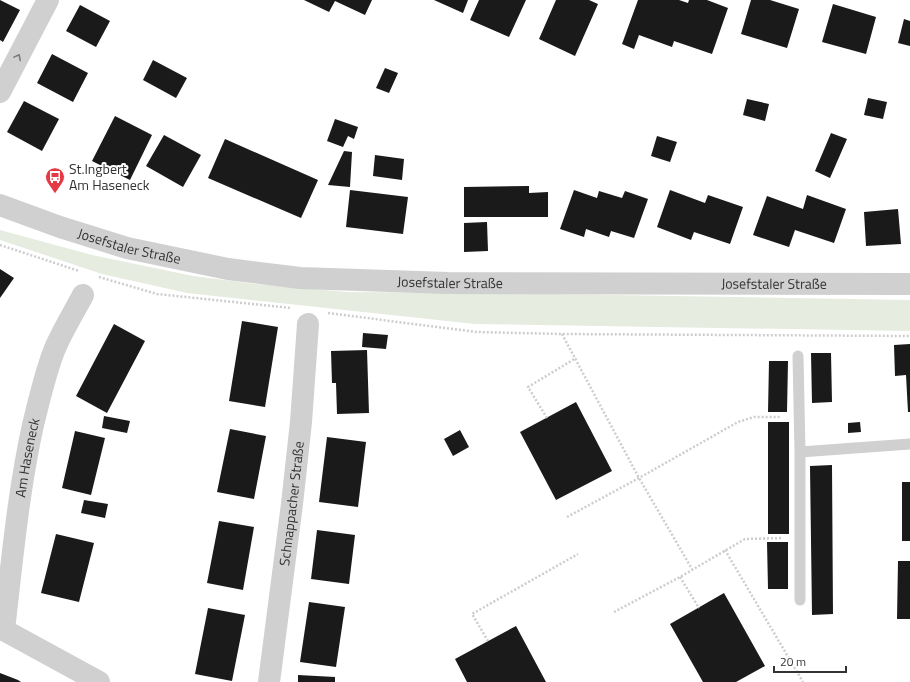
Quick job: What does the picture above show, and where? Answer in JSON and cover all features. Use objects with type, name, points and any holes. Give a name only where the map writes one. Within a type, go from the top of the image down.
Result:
[{"type":"street","points":[[0,92],[48,0]]},
{"type":"street","name":"Josefstaler Straße","points":[[0,206],[127,248],[228,269],[300,278],[448,283],[910,284]]},
{"type":"street","name":"Am Haseneck","points":[[2,629],[25,463],[38,403],[56,347],[67,323],[83,295]]},
{"type":"street","name":"Schnappacher Straße","points":[[269,682],[293,497],[301,422],[308,315]]},
{"type":"street","points":[[2,629],[99,682]]},
{"type":"lane","points":[[798,356],[800,452],[800,600]]},
{"type":"lane","points":[[800,452],[910,444]]},
{"type":"path","points":[[0,245],[82,272]]},
{"type":"path","points":[[96,276],[157,294],[308,315],[476,332],[562,334],[910,336]]},
{"type":"path","points":[[562,334],[639,478],[692,569]]},
{"type":"path","points":[[547,418],[528,387],[576,358]]},
{"type":"path","points":[[567,517],[738,422],[754,417],[799,417]]},
{"type":"path","points":[[614,612],[680,577],[745,539],[800,537]]},
{"type":"path","points":[[725,550],[803,682]]},
{"type":"path","points":[[488,642],[472,614],[578,554]]},
{"type":"path","points":[[680,577],[699,608]]},
{"type":"shaded area","points":[[0,230],[92,255],[193,276],[257,284],[347,292],[910,300],[910,331],[475,324],[187,293],[102,274],[0,240]]},
{"type":"building","points":[[0,0],[20,10],[3,42],[0,40]]},
{"type":"building","points":[[304,0],[372,0],[365,15],[335,1],[329,12]]},
{"type":"building","points":[[434,0],[468,0],[463,13]]},
{"type":"building","points":[[479,0],[526,0],[509,37],[470,20]]},
{"type":"building","points":[[556,0],[589,0],[598,4],[575,56],[539,39]]},
{"type":"building","points":[[638,0],[679,0],[688,3],[689,0],[707,0],[728,8],[712,54],[674,41],[672,47],[639,35],[634,49],[622,44]]},
{"type":"building","points":[[751,0],[770,0],[799,9],[787,48],[741,34]]},
{"type":"building","points":[[833,4],[876,17],[866,54],[822,42]]},
{"type":"building","points":[[80,5],[110,21],[96,47],[66,31]]},
{"type":"building","points":[[904,19],[910,21],[910,46],[898,43]]},
{"type":"building","points":[[52,54],[88,73],[73,102],[37,83]]},
{"type":"building","points":[[153,60],[187,78],[176,98],[143,80]]},
{"type":"building","points":[[385,68],[398,73],[389,93],[376,88]]},
{"type":"building","points":[[868,98],[887,102],[883,119],[864,115]]},
{"type":"building","points":[[747,99],[769,104],[765,121],[743,115]]},
{"type":"building","points":[[24,101],[59,119],[42,151],[7,132]]},
{"type":"building","points":[[115,116],[152,135],[130,180],[92,161]]},
{"type":"building","points":[[335,119],[358,127],[354,139],[348,136],[343,147],[327,141]]},
{"type":"building","points":[[831,133],[847,139],[830,178],[815,171]]},
{"type":"building","points":[[164,135],[201,155],[183,187],[146,166]]},
{"type":"building","points":[[657,136],[677,142],[670,162],[651,156]]},
{"type":"building","points":[[225,139],[318,180],[301,218],[208,178]]},
{"type":"building","points":[[344,151],[352,152],[350,187],[328,185]]},
{"type":"building","points":[[375,155],[404,159],[402,180],[373,176]]},
{"type":"building","points":[[529,186],[529,193],[548,192],[548,217],[464,217],[464,187]]},
{"type":"building","points":[[350,190],[408,197],[403,234],[346,227]]},
{"type":"building","points":[[574,190],[597,198],[599,191],[622,198],[625,191],[648,199],[634,238],[611,231],[609,237],[586,229],[584,237],[560,229]]},
{"type":"building","points":[[670,190],[705,203],[708,195],[743,207],[730,244],[694,232],[691,240],[657,227]]},
{"type":"building","points":[[807,195],[846,209],[834,243],[795,230],[789,247],[753,235],[767,196],[803,209]]},
{"type":"building","points":[[898,209],[901,244],[866,246],[864,212]]},
{"type":"building","points":[[487,222],[488,251],[464,252],[464,223]]},
{"type":"building","points":[[0,269],[14,278],[0,298]]},
{"type":"building","points":[[242,321],[278,327],[265,407],[229,401]]},
{"type":"building","points":[[114,324],[145,341],[107,413],[76,396]]},
{"type":"building","points":[[363,333],[388,335],[386,349],[362,347]]},
{"type":"building","points":[[910,344],[910,412],[908,412],[906,375],[895,376],[894,345]]},
{"type":"building","points":[[367,350],[369,413],[337,414],[336,383],[332,383],[331,351]]},
{"type":"building","points":[[811,353],[831,353],[832,402],[812,403]]},
{"type":"building","points":[[769,361],[788,361],[787,412],[768,412]]},
{"type":"building","points":[[576,402],[612,471],[556,500],[520,432]]},
{"type":"building","points":[[104,416],[130,421],[127,433],[102,428]]},
{"type":"building","points":[[768,422],[789,422],[789,534],[768,534]]},
{"type":"building","points":[[860,422],[861,432],[848,433],[848,423]]},
{"type":"building","points":[[230,429],[266,436],[254,499],[217,492]]},
{"type":"building","points":[[460,430],[469,447],[453,456],[444,439]]},
{"type":"building","points":[[75,431],[105,438],[91,495],[62,488]]},
{"type":"building","points":[[327,437],[366,442],[358,507],[319,502]]},
{"type":"building","points":[[832,465],[833,614],[812,615],[810,466]]},
{"type":"building","points":[[902,482],[910,482],[910,541],[902,541]]},
{"type":"building","points":[[84,500],[108,504],[105,518],[81,513]]},
{"type":"building","points":[[219,521],[254,527],[243,590],[207,583]]},
{"type":"building","points":[[317,530],[355,535],[349,584],[311,579]]},
{"type":"building","points":[[56,534],[94,543],[79,602],[41,593]]},
{"type":"building","points":[[767,542],[788,542],[788,589],[768,589]]},
{"type":"building","points":[[898,561],[910,561],[910,619],[897,619]]},
{"type":"building","points":[[724,593],[765,666],[736,682],[703,682],[670,624]]},
{"type":"building","points":[[309,602],[345,607],[336,667],[300,662]]},
{"type":"building","points":[[208,608],[245,615],[232,681],[195,674]]},
{"type":"building","points":[[516,626],[546,682],[467,682],[455,659]]},
{"type":"building","points":[[0,673],[18,680],[21,682],[0,682]]},
{"type":"building","points":[[298,675],[335,677],[335,682],[298,682]]},
{"type":"place","name":"St.Ingbert Am Haseneck","points":[[55,194]]}]
